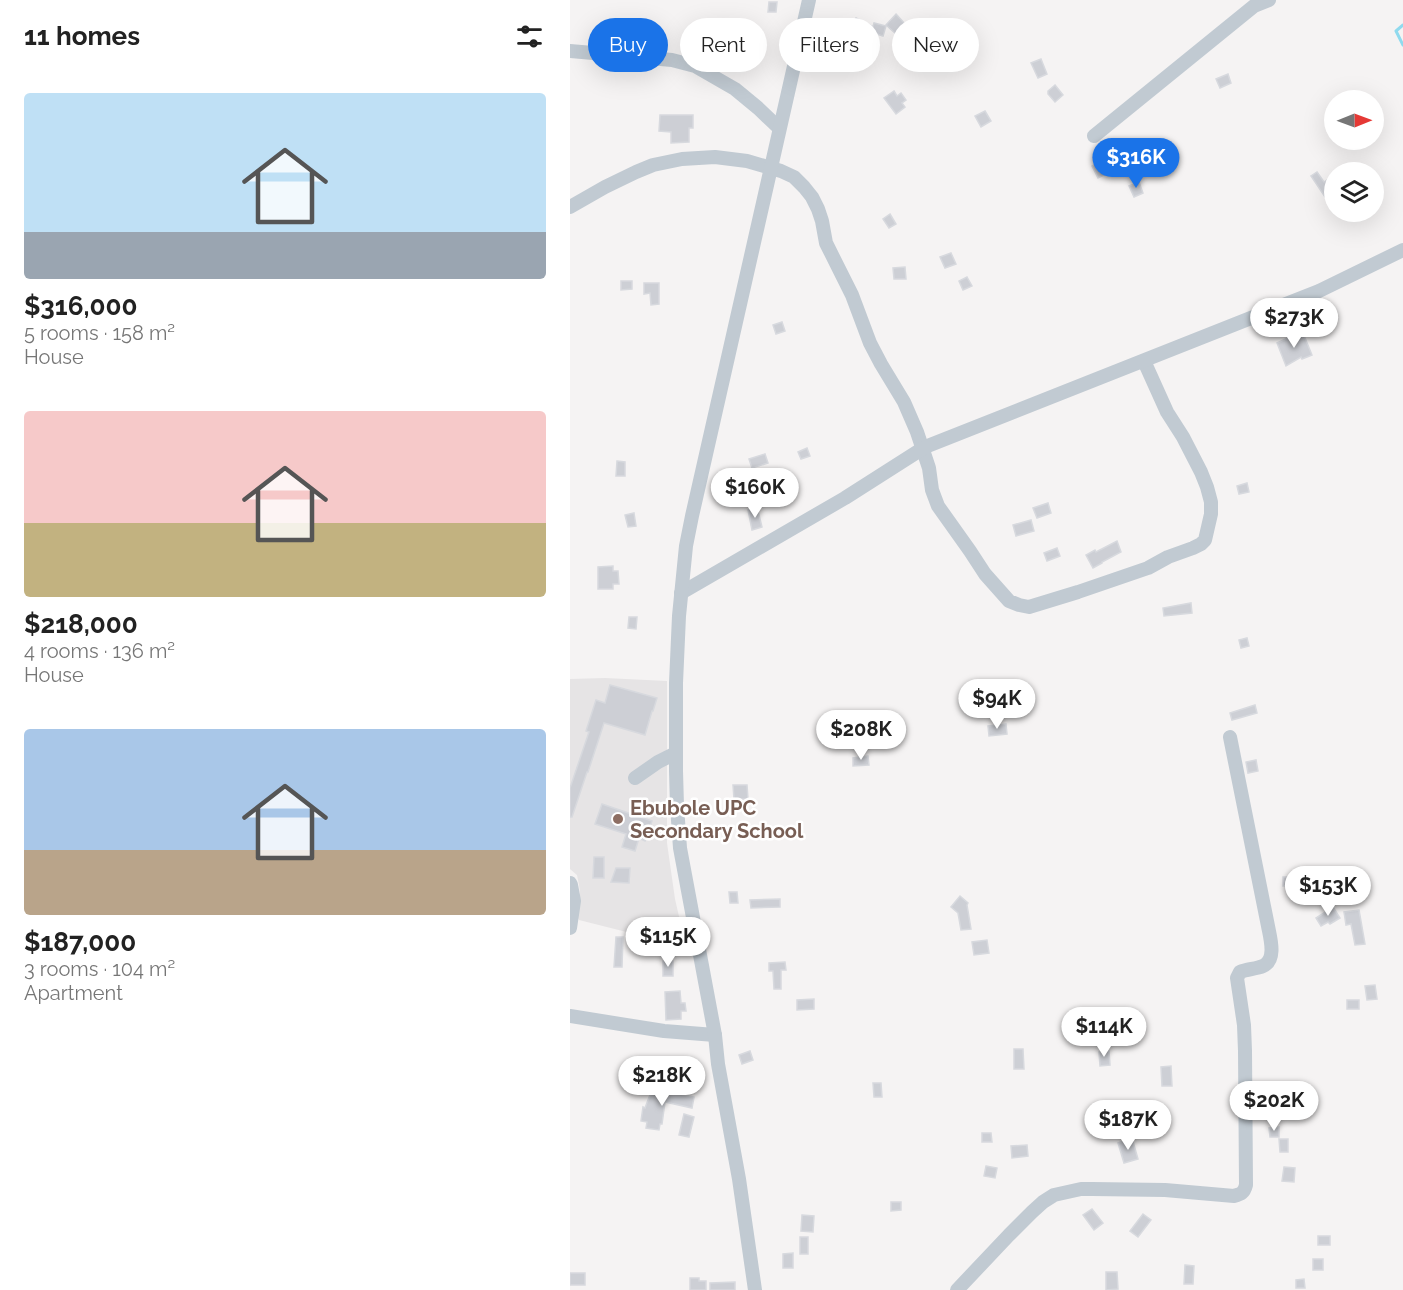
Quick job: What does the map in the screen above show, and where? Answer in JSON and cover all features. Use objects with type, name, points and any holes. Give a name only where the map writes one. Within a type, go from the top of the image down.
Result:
[{"type":"street","points":[[756,1290],[715,1035],[680,848],[677,806],[676,683],[686,546],[809,0]]},
{"type":"street","points":[[1094,136],[1254,6],[1269,0]]},
{"type":"street","points":[[570,51],[672,60],[695,66],[735,89],[779,128]]},
{"type":"street","points":[[570,207],[636,172],[667,162],[727,158],[747,161],[794,177],[812,197],[822,221],[826,243],[852,295],[870,343],[904,402],[923,448],[932,490],[938,506],[985,574],[1009,601],[1029,607],[1148,568],[1168,556],[1202,544],[1211,514],[1207,487],[1183,437],[1167,412],[1144,361]]},
{"type":"street","points":[[681,593],[845,498],[923,448],[1319,291],[1403,250]]},
{"type":"street","points":[[957,1290],[1032,1212],[1054,1195],[1081,1189],[1165,1190],[1234,1196],[1245,1191],[1245,1051],[1244,1025],[1237,978],[1240,972],[1266,965],[1271,959],[1271,950],[1230,737]]},
{"type":"street","points":[[635,778],[676,753]]},
{"type":"street","points":[[570,883],[574,901],[570,928]]},
{"type":"street","points":[[570,1016],[664,1031],[715,1035]]},
{"type":"shaded area","name":"Ebubole UPC Secondary School","points":[[570,679],[667,681],[667,843],[675,899],[686,947],[579,920],[577,916],[579,885],[577,875],[570,869]]},
{"type":"building","points":[[769,2],[777,2],[776,12],[768,12]]},
{"type":"building","points":[[892,18],[892,30],[886,25]]},
{"type":"building","points":[[880,24],[886,26],[883,36],[880,35]]},
{"type":"building","points":[[1041,59],[1047,74],[1038,78],[1031,63]]},
{"type":"building","points":[[1228,74],[1231,83],[1220,88],[1216,79]]},
{"type":"building","points":[[1055,85],[1063,95],[1055,102],[1048,91]]},
{"type":"building","points":[[894,91],[897,96],[901,93],[906,100],[902,103],[905,107],[896,114],[884,98]]},
{"type":"building","points":[[985,111],[991,121],[981,127],[975,116]]},
{"type":"building","points":[[660,115],[693,115],[693,128],[689,128],[689,142],[671,143],[671,132],[659,131]]},
{"type":"building","points":[[1099,162],[1106,174],[1098,178],[1092,166]]},
{"type":"building","points":[[1317,172],[1324,182],[1324,196],[1311,176]]},
{"type":"building","points":[[1139,182],[1143,193],[1134,197],[1129,186]]},
{"type":"building","points":[[890,214],[896,224],[889,228],[883,219]]},
{"type":"building","points":[[951,253],[956,264],[945,268],[940,257]]},
{"type":"building","points":[[905,267],[906,279],[894,279],[893,268]]},
{"type":"building","points":[[967,277],[972,286],[963,290],[959,281]]},
{"type":"building","points":[[621,281],[632,281],[632,289],[621,290]]},
{"type":"building","points":[[644,283],[659,283],[659,304],[651,305],[650,293],[644,294]]},
{"type":"building","points":[[782,322],[785,331],[776,334],[773,325]]},
{"type":"building","points":[[1303,333],[1312,355],[1302,359],[1301,357],[1286,366],[1277,343]]},
{"type":"building","points":[[807,448],[810,456],[801,459],[798,452]]},
{"type":"building","points":[[765,454],[768,463],[752,468],[749,459]]},
{"type":"building","points":[[617,461],[625,462],[625,476],[616,476]]},
{"type":"building","points":[[1247,483],[1249,492],[1239,494],[1237,486]]},
{"type":"building","points":[[1048,503],[1051,513],[1037,518],[1033,508]]},
{"type":"building","points":[[757,507],[762,527],[752,530],[748,510]]},
{"type":"building","points":[[634,513],[636,526],[628,527],[625,515]]},
{"type":"building","points":[[1031,520],[1034,531],[1016,536],[1013,525]]},
{"type":"building","points":[[1117,541],[1121,552],[1093,568],[1086,555]]},
{"type":"building","points":[[1057,548],[1060,556],[1047,561],[1044,553]]},
{"type":"building","points":[[613,566],[613,571],[618,571],[619,584],[613,584],[613,589],[598,589],[598,567]]},
{"type":"building","points":[[1191,603],[1192,613],[1164,616],[1163,608]]},
{"type":"building","points":[[629,617],[637,617],[636,629],[628,628]]},
{"type":"building","points":[[1247,638],[1249,646],[1241,648],[1239,640]]},
{"type":"building","points":[[610,685],[657,698],[645,735],[604,723],[572,817],[570,817],[570,788],[589,732],[586,731],[596,700],[605,703]]},
{"type":"building","points":[[1255,705],[1257,713],[1232,720],[1230,713]]},
{"type":"building","points":[[1006,724],[1007,734],[989,736],[988,726]]},
{"type":"building","points":[[868,756],[869,765],[853,766],[853,758]]},
{"type":"building","points":[[1256,760],[1258,771],[1248,773],[1246,762]]},
{"type":"building","points":[[733,785],[747,785],[748,799],[734,799]]},
{"type":"building","points":[[602,804],[652,821],[645,841],[639,838],[635,851],[622,847],[626,834],[595,824]]},
{"type":"building","points":[[594,857],[604,857],[604,878],[593,878]]},
{"type":"building","points":[[616,868],[630,868],[629,883],[611,882]]},
{"type":"building","points":[[1283,877],[1293,877],[1294,885],[1283,886]]},
{"type":"building","points":[[1312,877],[1314,887],[1296,889],[1295,880]]},
{"type":"building","points":[[729,892],[737,892],[738,903],[730,903]]},
{"type":"building","points":[[960,896],[968,903],[971,929],[961,930],[958,913],[951,907]]},
{"type":"building","points":[[780,899],[780,907],[751,908],[750,900]]},
{"type":"building","points":[[1333,907],[1340,918],[1321,926],[1316,918]]},
{"type":"building","points":[[1359,910],[1365,944],[1355,945],[1351,924],[1346,925],[1344,912]]},
{"type":"building","points":[[616,937],[623,937],[622,967],[614,967]]},
{"type":"building","points":[[987,940],[989,953],[974,955],[972,942]]},
{"type":"building","points":[[663,961],[673,961],[673,976],[663,976]]},
{"type":"building","points":[[785,962],[786,970],[781,970],[781,989],[774,989],[773,971],[769,971],[769,963]]},
{"type":"building","points":[[1375,985],[1377,999],[1367,1000],[1365,986]]},
{"type":"building","points":[[680,991],[681,1003],[685,1003],[686,1011],[681,1011],[681,1019],[666,1020],[665,992]]},
{"type":"building","points":[[814,999],[814,1009],[797,1010],[797,1000]]},
{"type":"building","points":[[1347,1000],[1359,1000],[1359,1009],[1347,1009]]},
{"type":"building","points":[[1120,1023],[1122,1032],[1108,1035],[1107,1026]]},
{"type":"building","points":[[1014,1049],[1023,1049],[1024,1069],[1014,1069]]},
{"type":"building","points":[[750,1051],[753,1060],[742,1064],[739,1055]]},
{"type":"building","points":[[1109,1051],[1110,1065],[1100,1066],[1099,1052]]},
{"type":"building","points":[[1171,1066],[1172,1086],[1162,1086],[1161,1067]]},
{"type":"building","points":[[873,1083],[881,1083],[882,1097],[874,1097]]},
{"type":"building","points":[[666,1091],[694,1097],[692,1108],[665,1102],[659,1130],[646,1128],[647,1122],[641,1121],[643,1107],[645,1108],[651,1092],[664,1097]]},
{"type":"building","points":[[1258,1095],[1276,1095],[1276,1104],[1258,1104]]},
{"type":"building","points":[[684,1114],[694,1117],[689,1137],[679,1135]]},
{"type":"building","points":[[1279,1127],[1279,1137],[1270,1137],[1269,1128]]},
{"type":"building","points":[[982,1133],[991,1133],[992,1142],[982,1142]]},
{"type":"building","points":[[1132,1138],[1138,1159],[1124,1163],[1118,1143]]},
{"type":"building","points":[[1279,1139],[1288,1139],[1288,1152],[1280,1152]]},
{"type":"building","points":[[1027,1145],[1028,1156],[1012,1158],[1011,1146]]},
{"type":"building","points":[[986,1166],[997,1168],[995,1178],[984,1176]]},
{"type":"building","points":[[1284,1167],[1295,1168],[1294,1182],[1282,1181]]},
{"type":"building","points":[[891,1202],[901,1202],[901,1210],[891,1211]]},
{"type":"building","points":[[1092,1209],[1103,1223],[1094,1230],[1083,1215]]},
{"type":"building","points":[[1143,1214],[1151,1220],[1138,1237],[1130,1231]]},
{"type":"building","points":[[802,1215],[814,1216],[813,1232],[801,1231]]},
{"type":"building","points":[[1318,1236],[1330,1236],[1330,1245],[1318,1245]]},
{"type":"building","points":[[800,1237],[808,1237],[808,1254],[800,1254]]},
{"type":"building","points":[[793,1253],[793,1268],[783,1268],[783,1254]]},
{"type":"building","points":[[1313,1259],[1323,1259],[1323,1270],[1313,1270]]},
{"type":"building","points":[[1185,1265],[1194,1266],[1193,1284],[1184,1284]]},
{"type":"building","points":[[1106,1272],[1117,1272],[1118,1289],[1106,1290]]},
{"type":"building","points":[[570,1273],[585,1273],[585,1285],[570,1285]]},
{"type":"building","points":[[690,1278],[706,1281],[706,1290],[690,1290]]},
{"type":"building","points":[[1304,1279],[1305,1288],[1296,1288],[1296,1280]]},
{"type":"building","points":[[735,1282],[735,1290],[710,1290],[710,1283]]},
{"type":"waterway","points":[[1403,25],[1396,31],[1403,45]]},
{"type":"place","name":"Ebubole UPC Secondary School","points":[[618,819]]}]
